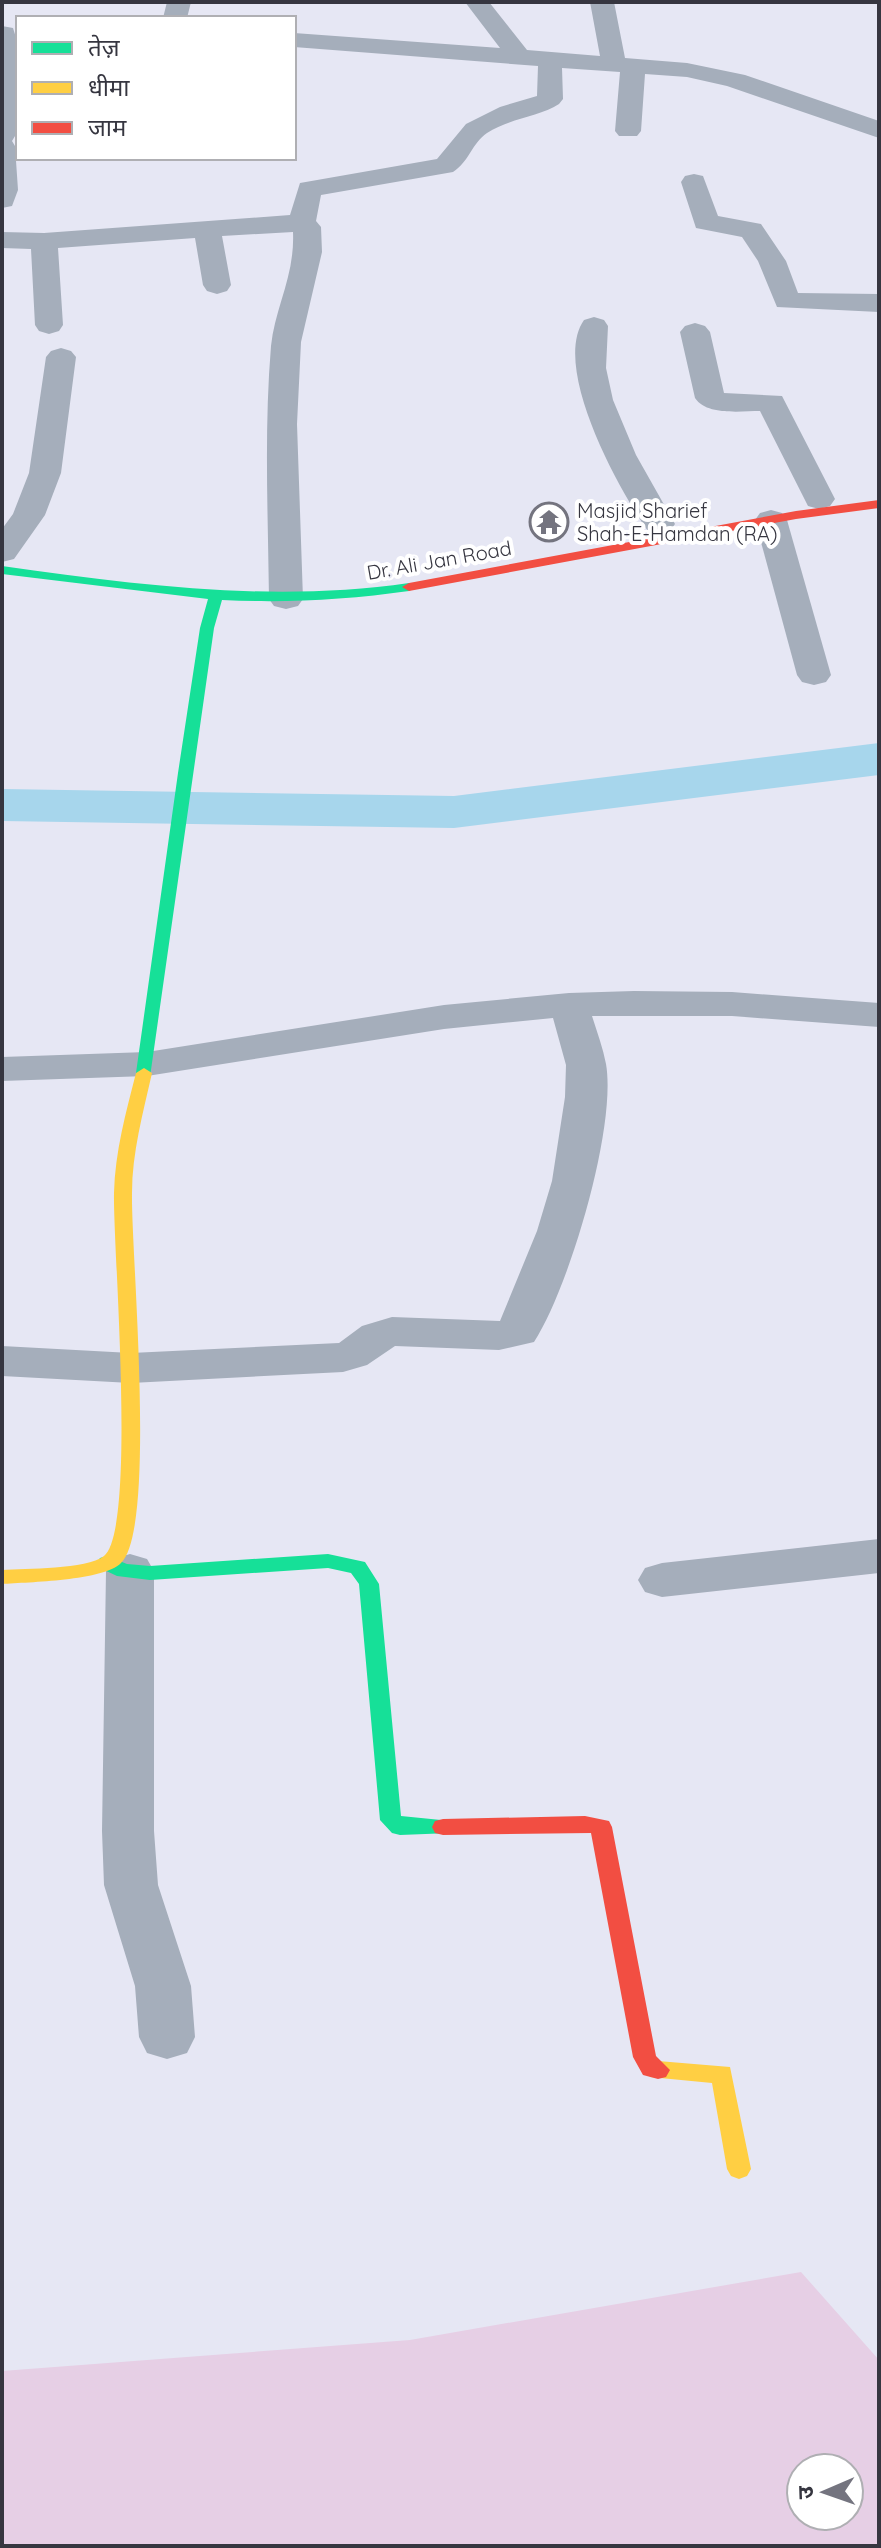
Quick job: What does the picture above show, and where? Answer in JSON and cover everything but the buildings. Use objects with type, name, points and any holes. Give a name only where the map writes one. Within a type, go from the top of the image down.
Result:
[{"type":"street","points":[[477,2],[519,56]]},
{"type":"street","points":[[602,2],[623,66],[628,131]]},
{"type":"street","points":[[2,137],[8,125],[8,34]]},
{"type":"street","points":[[296,40],[712,74],[792,98],[879,130]]},
{"type":"street","points":[[302,224],[309,189],[451,164],[463,140],[476,129],[523,108],[547,102],[550,99],[550,59]]},
{"type":"street","points":[[2,146],[5,190],[2,200]]},
{"type":"street","points":[[694,182],[706,222],[751,230],[772,261],[787,301],[879,303]]},
{"type":"street","points":[[2,240],[44,241],[302,224]]},
{"type":"street","points":[[285,591],[282,424],[286,342],[308,252],[308,231],[302,224]]},
{"type":"street","points":[[207,228],[217,285]]},
{"type":"street","points":[[44,241],[49,325]]},
{"type":"street","points":[[594,326],[592,380],[598,399],[642,495],[659,524]]},
{"type":"street","points":[[695,332],[710,398],[723,402],[771,402],[819,499]]},
{"type":"street","points":[[2,554],[29,515],[45,473],[61,357]]},
{"type":"street","name":"Dr. Ali Jan Road","points":[[2,554],[285,591],[659,524],[879,490]]},
{"type":"street","name":"Dr. Ali Jan Road","points":[[2,570],[216,595],[285,591],[372,594],[771,520],[879,504]]},
{"type":"street","points":[[771,520],[814,675]]},
{"type":"street","points":[[167,2037],[163,1986],[131,1885],[128,1831],[119,1567],[114,1560],[122,1549],[125,1528],[131,1368],[123,1194],[126,1150],[146,1064],[207,628],[216,595]]},
{"type":"street","points":[[2,1069],[146,1064],[485,1012],[569,1005],[728,1002],[879,1015]]},
{"type":"street","points":[[2,1361],[131,1368],[343,1357],[364,1350],[379,1333],[392,1331],[499,1336],[518,1332],[559,1231],[573,1181],[586,1097],[586,1065],[569,1005]]},
{"type":"street","points":[[662,1580],[879,1556]]},
{"type":"street","points":[[2,1577],[98,1567],[201,1571],[328,1561],[352,1562],[364,1570],[369,1584],[391,1820],[400,1827],[414,1828],[585,1824],[601,1827],[645,2057],[651,2068],[663,2071],[722,2074],[739,2169]]},
{"type":"shaded area","points":[[801,2272],[879,2360],[879,2546],[2,2546],[2,2371],[410,2340]]},
{"type":"waterway","points":[[2,805],[454,812],[879,759]]},
{"type":"traffic: fast","points":[[2,570],[206,595],[308,597],[409,587]]},
{"type":"traffic: fast","points":[[144,1073],[185,773],[207,628],[216,595]]},
{"type":"traffic: fast","points":[[107,1563],[124,1571],[150,1573],[328,1561],[358,1567],[369,1584],[391,1820],[400,1827],[443,1827]]},
{"type":"traffic: slow","points":[[2,1577],[79,1570],[107,1563],[115,1558],[124,1536],[129,1497],[130,1386],[123,1194],[128,1148],[144,1073]]},
{"type":"traffic: slow","points":[[658,2070],[722,2074],[739,2169]]},
{"type":"traffic: jam","points":[[409,587],[796,515],[879,504]]},
{"type":"traffic: jam","points":[[443,1827],[585,1824],[601,1827],[645,2057],[651,2068],[658,2070]]},
{"type":"place","name":"Masjid Sharief Shah-E-Hamdan (RA)","points":[[549,522]]}]
